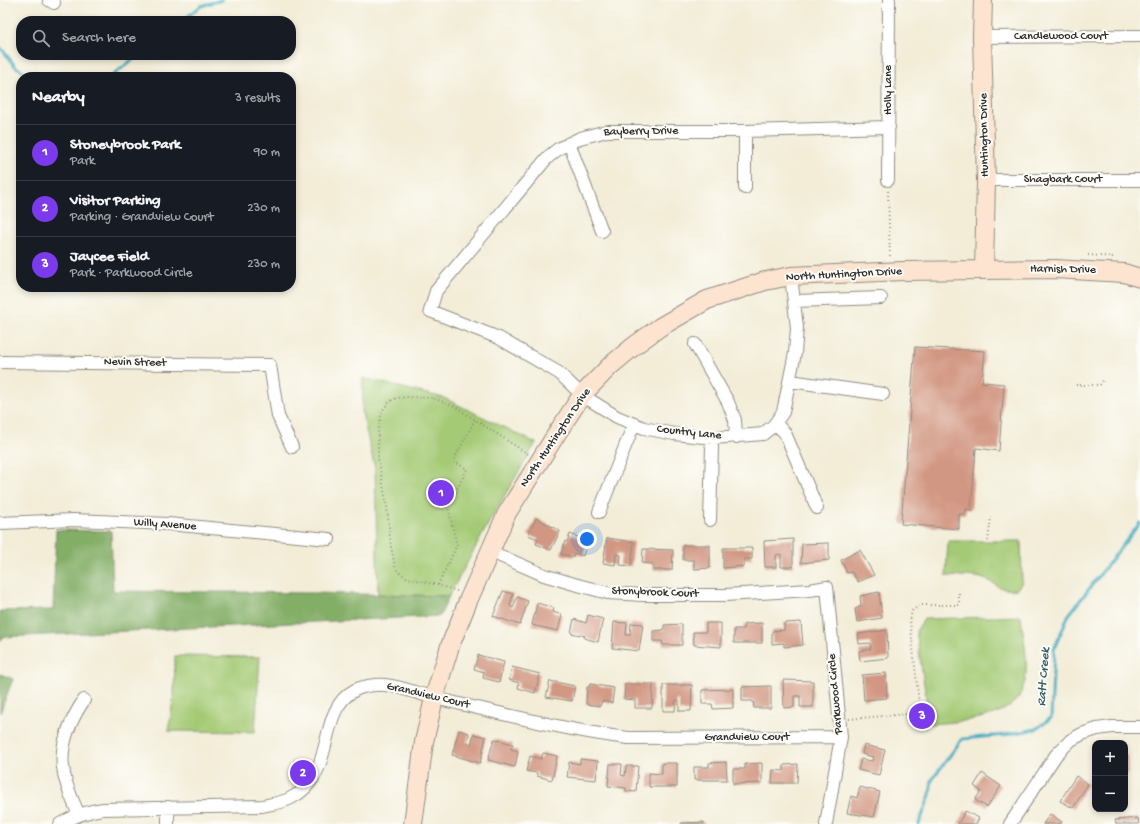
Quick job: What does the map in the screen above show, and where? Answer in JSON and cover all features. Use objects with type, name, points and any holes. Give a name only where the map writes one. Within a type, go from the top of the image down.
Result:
[{"type":"street","name":"Holly Lane","points":[[888,180],[889,0]]},
{"type":"street","name":"Huntington Drive","points":[[983,0],[982,37],[986,180],[984,270]]},
{"type":"street","name":"Candlewood Court","points":[[982,37],[1140,36]]},
{"type":"street","name":"Bayberry Drive","points":[[430,311],[436,291],[547,158],[558,149],[580,138],[607,131],[745,131],[889,127]]},
{"type":"street","points":[[745,131],[745,188]]},
{"type":"street","points":[[569,143],[602,231]]},
{"type":"street","name":"Shagbark Court","points":[[986,180],[1140,180]]},
{"type":"street","name":"North Huntington Drive","points":[[412,824],[424,742],[434,698],[450,646],[470,596],[507,513],[582,395],[610,366],[660,327],[707,300],[758,284],[791,276],[984,270]]},
{"type":"street","name":"Harnish Drive","points":[[984,270],[1098,271],[1124,273],[1140,278]]},
{"type":"street","name":"Country Lane","points":[[430,311],[511,344],[558,373],[582,395],[617,416],[634,424],[644,428],[674,434],[710,438],[736,437],[763,434],[775,423],[783,412],[795,353],[797,328],[791,276]]},
{"type":"street","points":[[795,302],[881,298]]},
{"type":"street","points":[[695,344],[728,402],[735,420],[736,437]]},
{"type":"street","name":"Nevin Street","points":[[0,362],[270,365],[278,416],[292,447]]},
{"type":"street","points":[[790,381],[883,394]]},
{"type":"street","points":[[775,423],[786,433],[817,508]]},
{"type":"street","points":[[599,512],[634,424]]},
{"type":"street","points":[[710,438],[712,447],[710,520]]},
{"type":"street","name":"Willy Avenue","points":[[0,523],[74,520],[160,524],[329,539]]},
{"type":"street","name":"Stonybrook Court","points":[[490,552],[544,575],[608,593],[644,595],[725,595],[810,590],[827,587]]},
{"type":"street","name":"Parkwood Circle","points":[[826,824],[840,737],[827,587]]},
{"type":"street","name":"Grandview Court","points":[[60,824],[90,811],[103,809],[262,806],[283,802],[293,798],[302,791],[318,771],[332,717],[341,701],[355,690],[368,686],[384,685],[434,698],[592,733],[628,738],[840,737]]},
{"type":"street","points":[[79,815],[64,773],[62,757],[67,731],[84,700]]},
{"type":"street","points":[[1010,824],[1056,755],[1071,740],[1082,734],[1097,729],[1112,727],[1140,727]]},
{"type":"street","points":[[168,808],[168,824]]},
{"type":"path","points":[[888,180],[890,272]]},
{"type":"path","points":[[1076,385],[1100,385],[1104,379]]},
{"type":"path","points":[[470,596],[438,585],[403,576],[398,572],[395,566],[391,547],[387,507],[378,458],[378,431],[382,411],[390,401],[407,397],[433,398],[454,406],[539,461]]},
{"type":"path","points":[[438,585],[456,545],[448,507],[467,469],[453,461],[475,420]]},
{"type":"path","points":[[988,541],[992,517]]},
{"type":"path","points":[[838,720],[918,713],[919,704],[910,620],[912,611],[920,605],[959,605],[959,592]]},
{"type":"green space","points":[[363,378],[444,398],[536,443],[492,517],[449,596],[378,594],[375,469],[362,413]]},
{"type":"green space","points":[[56,530],[111,531],[113,591],[449,596],[440,616],[3,637],[0,642],[0,611],[53,610]]},
{"type":"green space","points":[[948,541],[1021,541],[1022,582],[1017,589],[1011,590],[1001,588],[977,577],[946,576]]},
{"type":"green space","points":[[1021,616],[1026,657],[1026,673],[1024,685],[1018,698],[1001,711],[990,715],[965,721],[930,724],[916,631],[924,619]]},
{"type":"green space","points":[[175,656],[260,657],[255,732],[168,731],[174,695]]},
{"type":"green space","points":[[0,674],[13,679],[0,713]]},
{"type":"building","points":[[915,347],[985,351],[982,382],[1004,384],[999,451],[976,448],[971,510],[966,509],[965,514],[959,514],[959,529],[901,524]]},
{"type":"building","points":[[440,479],[446,479],[450,483],[450,489],[446,493],[440,493],[436,489],[436,483]]},
{"type":"building","points":[[536,518],[560,531],[551,550],[536,544],[538,539],[528,535]]},
{"type":"building","points":[[570,534],[588,541],[583,556],[574,553],[573,557],[561,554],[565,541],[567,542]]},
{"type":"building","points":[[607,538],[634,542],[631,566],[620,565],[621,555],[616,554],[615,565],[603,563]]},
{"type":"building","points":[[793,539],[793,567],[781,567],[781,554],[776,555],[776,567],[765,567],[764,541]]},
{"type":"building","points":[[829,543],[829,560],[801,563],[802,544]]},
{"type":"building","points":[[683,545],[710,545],[710,568],[694,569],[694,560],[683,560]]},
{"type":"building","points":[[723,548],[752,548],[752,559],[744,559],[744,566],[723,568]]},
{"type":"building","points":[[643,549],[673,550],[672,570],[653,570],[653,564],[642,563]]},
{"type":"building","points":[[860,550],[874,575],[858,582],[852,572],[847,573],[841,560]]},
{"type":"building","points":[[503,591],[513,594],[510,606],[513,608],[517,597],[528,601],[520,625],[493,616]]},
{"type":"building","points":[[879,592],[882,618],[857,622],[855,609],[861,606],[860,596]]},
{"type":"building","points":[[537,603],[554,608],[553,612],[562,615],[558,631],[532,625]]},
{"type":"building","points":[[588,615],[603,619],[598,642],[584,638],[585,636],[571,633],[574,619],[586,623]]},
{"type":"building","points":[[614,622],[627,623],[626,635],[630,635],[631,623],[643,624],[639,651],[612,648]]},
{"type":"building","points":[[801,622],[803,645],[784,647],[784,643],[772,644],[772,631],[784,630],[784,623]]},
{"type":"building","points":[[706,623],[721,623],[721,647],[694,645],[693,632],[706,632]]},
{"type":"building","points":[[762,623],[762,643],[734,643],[734,629],[744,629],[744,624]]},
{"type":"building","points":[[682,624],[682,645],[663,645],[662,641],[653,641],[653,631],[664,630],[664,625]]},
{"type":"building","points":[[887,630],[888,658],[860,661],[859,651],[871,649],[870,643],[859,644],[858,634]]},
{"type":"building","points":[[478,655],[504,662],[499,682],[483,678],[484,672],[474,669]]},
{"type":"building","points":[[512,667],[540,674],[535,693],[518,688],[519,683],[509,680]]},
{"type":"building","points":[[886,673],[887,698],[864,700],[862,675]]},
{"type":"building","points":[[783,680],[813,681],[813,707],[800,707],[800,696],[794,696],[794,707],[784,708]]},
{"type":"building","points":[[550,681],[575,686],[572,701],[546,697]]},
{"type":"building","points":[[590,684],[614,688],[612,703],[602,701],[600,706],[586,704],[587,687],[589,687]]},
{"type":"building","points":[[625,684],[653,684],[652,708],[635,708],[635,700],[624,699]]},
{"type":"building","points":[[663,685],[692,685],[691,711],[679,711],[679,700],[676,700],[675,711],[663,711]]},
{"type":"building","points":[[771,686],[771,708],[754,708],[753,701],[742,701],[742,687]]},
{"type":"building","points":[[733,689],[733,708],[713,709],[712,704],[702,704],[702,690]]},
{"type":"building","points":[[459,730],[469,733],[467,743],[471,744],[474,734],[486,737],[480,763],[452,755]]},
{"type":"building","points":[[494,739],[513,744],[511,749],[518,751],[515,767],[488,760]]},
{"type":"building","points":[[864,745],[885,750],[879,775],[858,770],[861,759],[872,761],[873,757],[862,754]]},
{"type":"building","points":[[543,753],[557,756],[552,780],[537,776],[537,773],[526,771],[530,756],[541,759]]},
{"type":"building","points":[[580,759],[598,761],[596,780],[567,777],[569,762],[580,764]]},
{"type":"building","points":[[726,762],[727,780],[694,780],[694,767],[709,767],[709,763]]},
{"type":"building","points":[[662,763],[677,763],[677,787],[649,787],[649,773],[662,774]]},
{"type":"building","points":[[762,763],[762,783],[733,784],[733,769],[745,769],[745,764]]},
{"type":"building","points":[[610,764],[622,764],[621,775],[625,776],[626,766],[638,766],[636,792],[626,791],[626,788],[608,786]]},
{"type":"building","points":[[798,764],[797,783],[772,783],[773,770],[784,771],[784,765]]},
{"type":"building","points":[[982,773],[1001,786],[987,807],[975,800],[981,791],[974,786]]},
{"type":"building","points":[[1076,776],[1088,784],[1073,808],[1060,801]]},
{"type":"building","points":[[860,787],[880,792],[874,817],[847,813],[851,796],[857,798]]},
{"type":"building","points":[[965,811],[979,818],[976,824],[958,824]]},
{"type":"building","points":[[1050,814],[1062,822],[1060,824],[1043,824]]},
{"type":"building","points":[[1138,818],[1139,824],[1116,824],[1115,820]]},
{"type":"building","points":[[704,822],[704,824],[681,824],[681,823]]},
{"type":"waterway","points":[[188,16],[201,6],[222,0]]},
{"type":"waterway","points":[[0,47],[16,67],[24,72]]},
{"type":"waterway","points":[[117,72],[132,60]]},
{"type":"waterway","name":"Ratt Creek","points":[[919,824],[930,795],[932,780],[962,739],[1005,735],[1036,729],[1051,718],[1054,649],[1068,616],[1140,523]]},
{"type":"place","name":"Stoneybrook Park","points":[[441,493]]},
{"type":"place","name":"Jaycee Field","points":[[922,716]]},
{"type":"place","name":"Visitor Parking","points":[[303,773]]}]
